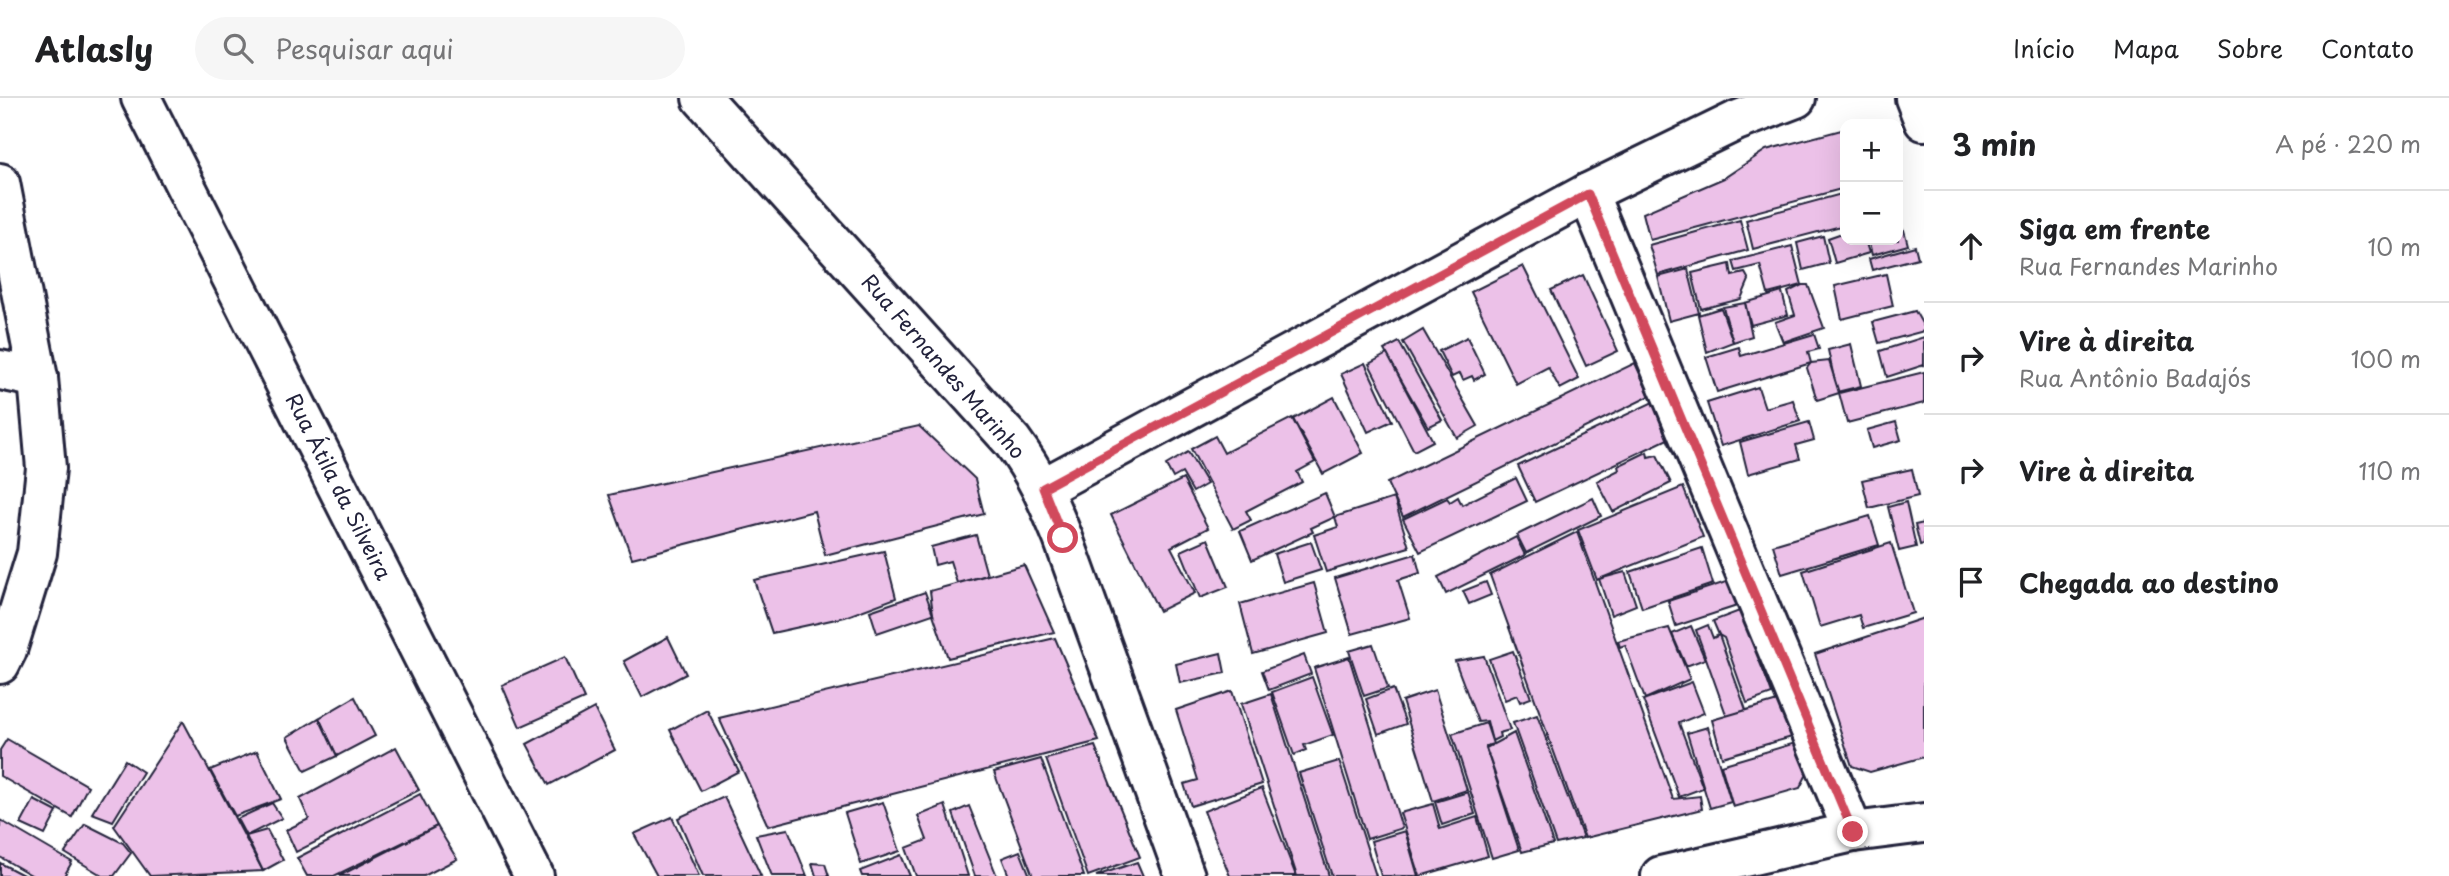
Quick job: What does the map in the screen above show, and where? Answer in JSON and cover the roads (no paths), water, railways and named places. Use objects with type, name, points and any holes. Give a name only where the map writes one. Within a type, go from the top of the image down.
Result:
[{"type":"street","name":"Rua Átila da Silveira","points":[[141,98],[534,876]]},
{"type":"street","name":"Rua Fernandes Marinho","points":[[702,98],[1012,441],[1043,488],[1185,876]]},
{"type":"street","points":[[1043,488],[1588,194],[1736,121],[1796,98]]},
{"type":"street","points":[[1915,98],[1924,121]]},
{"type":"street","points":[[0,183],[38,378],[46,468],[37,553],[0,664]]},
{"type":"street","points":[[1588,194],[1853,832]]},
{"type":"street","points":[[0,370],[38,378]]},
{"type":"street","points":[[1661,876],[1853,832],[1924,823]]}]
